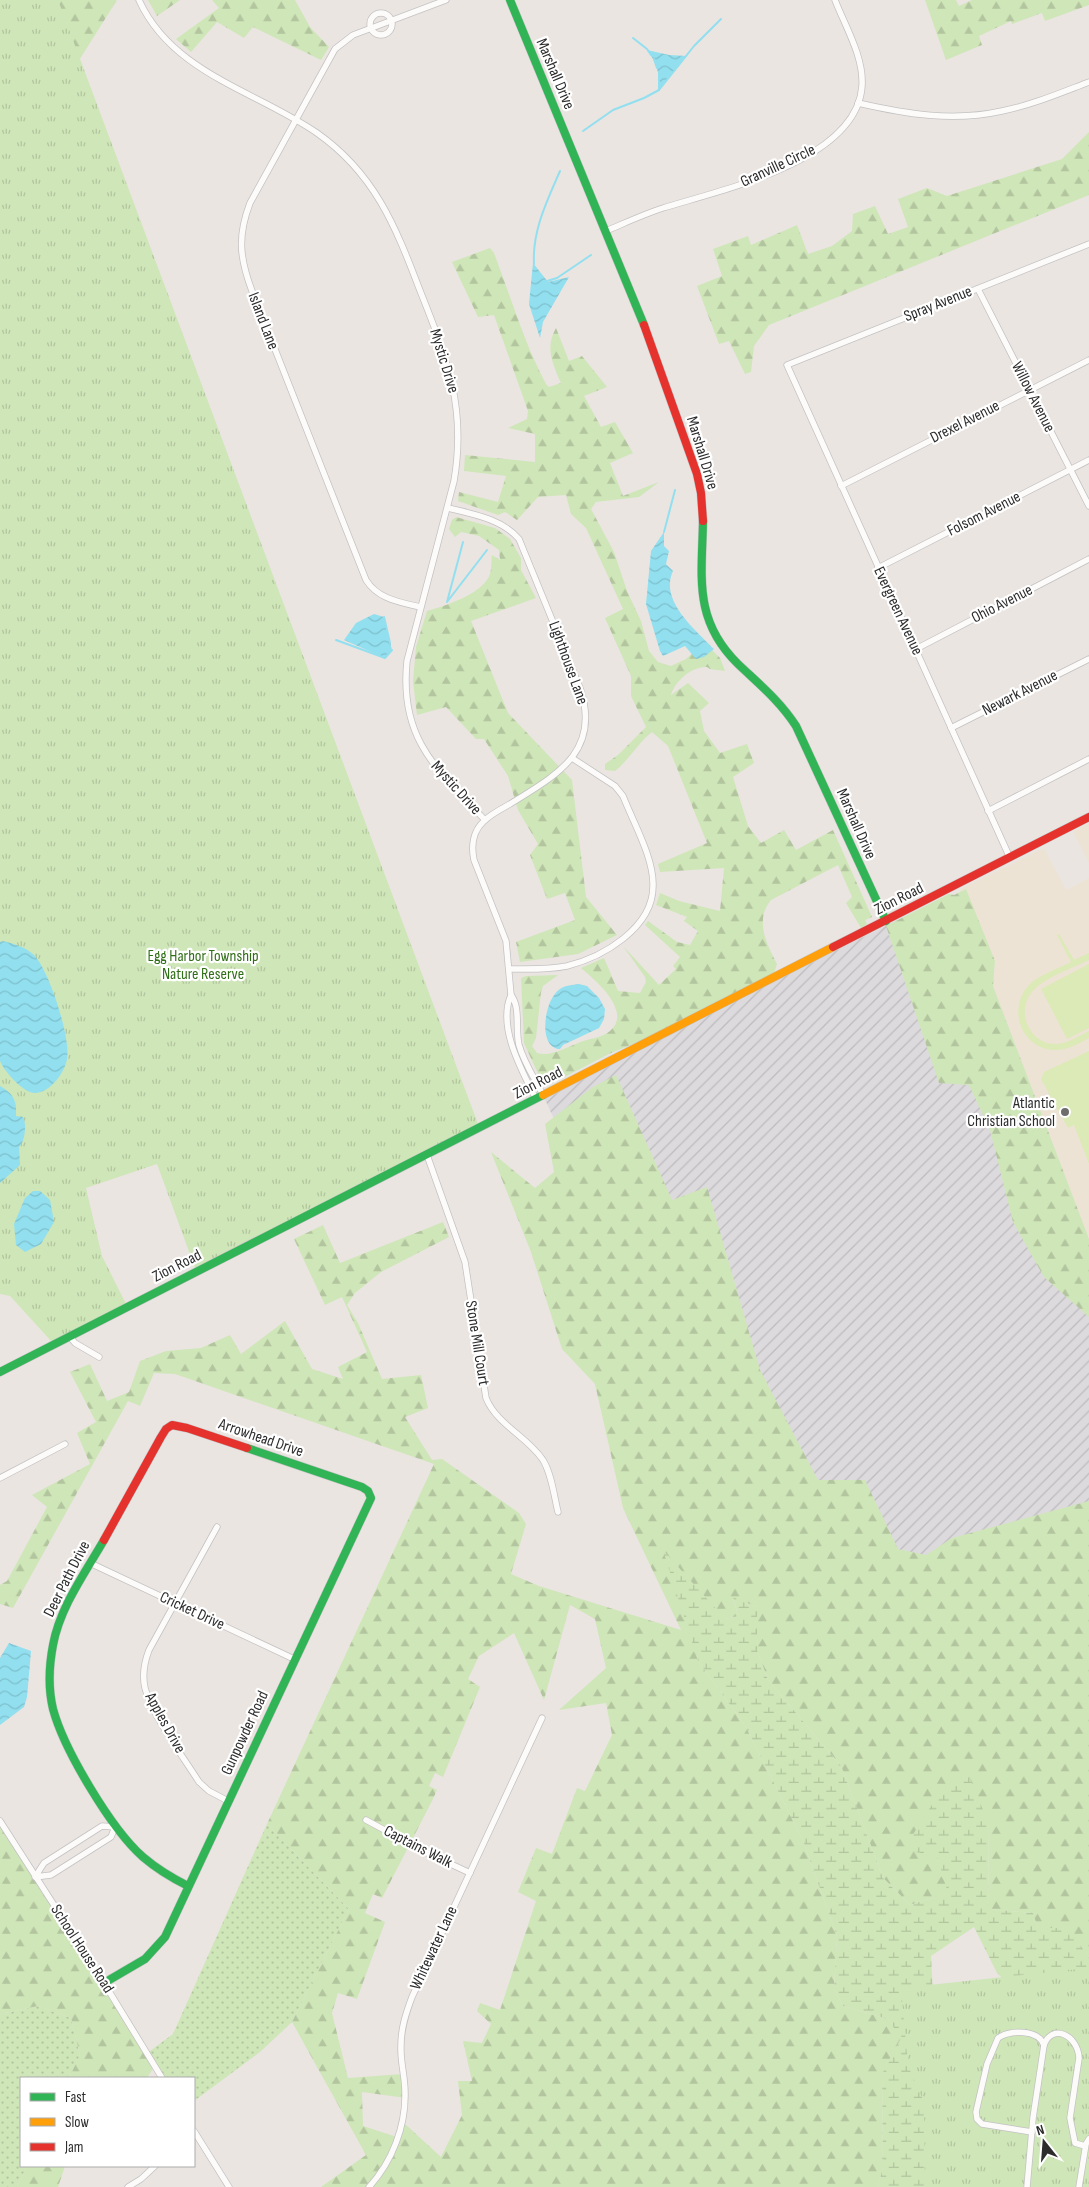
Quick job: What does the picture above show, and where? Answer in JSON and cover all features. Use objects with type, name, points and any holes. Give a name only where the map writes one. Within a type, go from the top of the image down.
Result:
[{"type":"street","name":"Mystic Drive","points":[[139,0],[155,26],[185,57],[209,73],[296,119],[325,139],[345,156],[365,178],[381,200],[396,228],[443,347],[454,389],[458,423],[456,467],[448,508],[411,640],[405,676],[408,707],[423,750],[434,767],[485,820]]},
{"type":"street","name":"Island Lane","points":[[420,607],[382,596],[366,580],[244,271],[241,242],[248,209],[335,49],[348,38],[446,0]]},
{"type":"street","name":"Marshall Drive","points":[[510,0],[635,298],[699,482],[704,521],[700,588],[709,624],[729,656],[777,700],[796,727],[886,921]]},
{"type":"street","name":"Granville Circle","points":[[606,231],[658,210],[722,192],[792,164],[833,139],[848,124],[858,103],[862,87],[860,66],[835,0]]},
{"type":"street","name":"Island Lane","points":[[378,14],[388,15],[391,21],[391,28],[386,33],[379,34],[371,28],[371,20],[378,14]]},
{"type":"street","points":[[858,103],[922,115],[975,116],[1032,104],[1089,82]]},
{"type":"street","name":"Spray Avenue","points":[[787,365],[1089,244]]},
{"type":"street","name":"Willow Avenue","points":[[978,288],[1089,506]]},
{"type":"street","name":"Drexel Avenue","points":[[841,486],[1089,360]]},
{"type":"street","name":"Evergreen Avenue","points":[[787,365],[1010,858]]},
{"type":"street","name":"Folsom Avenue","points":[[878,568],[1089,460]]},
{"type":"street","name":"Lighthouse Lane","points":[[448,508],[504,526],[522,544],[583,698],[585,712],[584,730],[572,758],[557,774],[485,820]]},
{"type":"street","name":"Ohio Avenue","points":[[916,649],[1089,559]]},
{"type":"street","name":"Newark Avenue","points":[[951,728],[1089,659]]},
{"type":"street","points":[[510,969],[557,967],[581,962],[597,955],[627,935],[642,918],[650,902],[653,887],[652,872],[623,796],[615,786],[572,758]]},
{"type":"street","points":[[988,811],[1089,759]]},
{"type":"street","name":"Zion Road","points":[[0,1372],[1089,817]]},
{"type":"street","points":[[485,820],[475,833],[473,853],[506,941],[511,995],[516,1001],[520,1049],[540,1097]]},
{"type":"street","name":"Stone Mill Court","points":[[426,1156],[465,1262],[486,1398],[496,1415],[543,1461],[548,1472],[558,1512]]},
{"type":"street","points":[[70,1337],[75,1343],[99,1356]]},
{"type":"street","name":"Arrowhead Drive","points":[[166,1429],[172,1425],[187,1428],[347,1482]]},
{"type":"street","name":"Deer Path Drive","points":[[166,1429],[60,1618],[50,1657],[51,1695],[54,1714],[67,1749],[115,1827],[135,1851],[152,1866],[188,1886]]},
{"type":"street","points":[[0,1478],[65,1444]]},
{"type":"street","name":"Gunpowder Road","points":[[104,1983],[137,1967],[165,1938],[294,1659],[369,1505],[371,1498],[368,1490],[347,1482]]},
{"type":"street","name":"Apples Drive","points":[[217,1527],[145,1659],[143,1676],[147,1697],[199,1782],[209,1791],[228,1801]]},
{"type":"street","name":"Cricket Drive","points":[[90,1562],[294,1659]]},
{"type":"street","name":"Whitewater Lane","points":[[369,2187],[390,2156],[403,2118],[405,2092],[401,2046],[406,2013],[415,1989],[542,1718]]},
{"type":"street","name":"Captains Walk","points":[[366,1820],[392,1834],[395,1838],[470,1873]]},
{"type":"street","name":"School House Road","points":[[0,1821],[104,1983],[161,2077]]},
{"type":"street","points":[[102,1826],[115,1827],[111,1837],[51,1875],[35,1877],[44,1863],[102,1826]]},
{"type":"street","points":[[1032,2132],[982,2124],[977,2119],[976,2112],[987,2064],[993,2046],[999,2038],[1015,2034],[1029,2034],[1038,2037],[1044,2045]]},
{"type":"street","points":[[1027,2187],[1032,2132],[1044,2045],[1049,2038],[1060,2034],[1070,2038],[1077,2046],[1079,2058],[1070,2118],[1075,2143],[1085,2146]]},
{"type":"street","points":[[195,2133],[229,2187]]},
{"type":"street","points":[[1079,2187],[1085,2146],[1089,2139]]},
{"type":"street","points":[[128,2187],[141,2179],[153,2167]]},
{"type":"shaded area","points":[[1089,823],[1089,863],[1073,832]]},
{"type":"shaded area","name":"Atlantic Christian School","points":[[1044,848],[1066,890],[1089,878],[1089,1239],[993,986],[995,961],[960,889]]},
{"type":"shaded area","points":[[906,916],[1089,1307],[1089,1763],[890,1856],[543,1095]]},
{"type":"green space","points":[[0,0],[117,0],[0,186]]},
{"type":"green space","name":"Egg Harbor Township Nature Reserve","points":[[0,0],[58,0],[478,1124],[195,1268],[157,1164],[86,1188],[102,1256],[126,1304],[52,1342],[10,1296],[0,1294]]},
{"type":"green space","points":[[148,0],[180,0],[157,16]]},
{"type":"green space","points":[[212,0],[295,0],[310,27],[329,47],[321,60],[253,27],[244,38],[217,22],[191,52],[176,39],[219,8]]},
{"type":"green space","points":[[925,0],[956,0],[959,6],[972,0],[1089,0],[1089,5],[1045,21],[1042,13],[1012,24],[1011,21],[979,36],[982,45],[946,60]]},
{"type":"green space","points":[[1089,132],[1089,195],[769,325],[754,346],[751,372],[745,374],[729,341],[719,344],[697,286],[722,276],[713,249],[748,236],[751,245],[797,225],[808,254],[832,246],[852,231],[853,214],[875,206],[888,234],[908,227],[898,199],[927,188],[947,196],[1062,159]]},
{"type":"green space","points":[[490,248],[494,253],[518,320],[546,384],[549,387],[561,383],[555,369],[550,348],[556,328],[569,361],[582,356],[607,387],[584,396],[601,427],[615,422],[633,453],[610,463],[623,496],[659,482],[639,497],[596,502],[591,509],[614,552],[627,591],[641,621],[649,651],[658,662],[671,666],[686,659],[704,642],[720,658],[725,671],[707,667],[696,669],[680,680],[671,695],[688,683],[709,703],[700,711],[704,731],[720,753],[747,744],[754,763],[733,777],[748,826],[761,843],[784,830],[796,850],[833,830],[872,917],[865,920],[867,924],[861,928],[846,903],[852,897],[838,865],[771,900],[766,908],[763,924],[769,949],[777,964],[774,973],[647,1038],[609,1054],[547,1086],[541,1080],[524,1043],[521,978],[526,976],[558,975],[543,986],[541,992],[536,1038],[532,1046],[537,1053],[553,1053],[582,1041],[606,1034],[616,1023],[615,1005],[595,980],[581,968],[604,958],[618,991],[640,993],[646,982],[645,977],[623,946],[659,985],[676,969],[673,966],[680,957],[645,925],[648,921],[677,942],[690,945],[698,931],[684,921],[687,917],[656,905],[660,893],[679,901],[720,911],[724,868],[660,872],[658,864],[707,843],[668,746],[652,732],[615,771],[605,770],[605,764],[618,755],[646,727],[631,696],[631,676],[605,618],[623,609],[586,528],[571,514],[566,495],[538,497],[517,520],[505,512],[498,515],[458,501],[459,492],[498,502],[506,476],[464,471],[465,455],[535,462],[535,434],[508,428],[527,419],[528,411],[494,315],[478,317],[452,262]]},
{"type":"green space","points":[[456,517],[495,528],[510,539],[521,558],[521,570],[536,598],[471,621],[508,713],[572,780],[586,897],[617,935],[578,954],[520,962],[516,942],[575,920],[565,893],[547,899],[530,855],[538,844],[518,810],[508,776],[484,739],[476,739],[446,707],[417,715],[413,681],[416,647],[427,611],[463,598],[480,588],[490,574],[492,555],[500,560],[499,550],[479,536],[461,532],[455,537],[449,529],[452,520]]},
{"type":"green space","points":[[966,889],[995,961],[993,986],[1089,1239],[1089,1317],[1044,1277],[1013,1222],[990,1130],[969,1085],[939,1083],[886,926],[949,894],[954,895]]},
{"type":"green space","points":[[1059,934],[1074,960],[1089,953],[1089,960],[1043,982],[1037,987],[1027,1000],[1025,1018],[1033,1033],[1047,1043],[1057,1044],[1065,1042],[1089,1031],[1089,1038],[1067,1048],[1053,1050],[1042,1048],[1033,1043],[1026,1035],[1021,1026],[1019,1006],[1022,996],[1032,982],[1042,975],[1071,962],[1057,935]]},
{"type":"green space","points":[[1089,964],[1089,1028],[1067,1039],[1041,989]]},
{"type":"green space","points":[[1089,1051],[1089,1164],[1074,1125],[1068,1128],[1041,1079],[1044,1072]]},
{"type":"green space","points":[[616,1075],[672,1200],[707,1187],[760,1370],[818,1480],[865,1480],[898,1549],[926,1555],[952,1538],[1089,1501],[1089,1957],[1066,1928],[1038,1928],[1032,1913],[989,1909],[988,1822],[937,1856],[949,1893],[910,1905],[883,1878],[841,1766],[768,1680],[757,1650],[757,1607],[733,1598],[738,1616],[725,1619],[698,1661],[746,1727],[803,1841],[837,1936],[834,1989],[843,2006],[888,2019],[902,2038],[882,2074],[883,2167],[878,2187],[321,2187],[366,2155],[292,2022],[349,1909],[267,1824],[434,1464],[175,1374],[154,1373],[140,1406],[128,1401],[13,1608],[0,1604],[0,1585],[7,1581],[47,1507],[32,1495],[90,1464],[77,1433],[96,1422],[70,1372],[90,1364],[107,1401],[129,1392],[140,1361],[166,1351],[201,1348],[230,1335],[241,1354],[285,1321],[312,1369],[343,1379],[338,1367],[367,1352],[342,1297],[325,1305],[294,1239],[323,1225],[340,1263],[443,1222],[449,1237],[381,1272],[355,1293],[347,1305],[358,1323],[382,1379],[421,1375],[428,1408],[405,1417],[432,1460],[442,1459],[519,1513],[526,1524],[511,1574],[539,1586],[681,1630],[623,1508],[595,1384],[562,1349],[531,1252],[491,1152],[535,1188],[554,1172],[545,1124],[593,1087]],"holes":[[[570,1605],[595,1619],[606,1668],[559,1710],[606,1703],[612,1735],[585,1791],[577,1788],[552,1854],[536,1848],[518,1892],[536,1901],[500,2010],[480,2003],[477,2011],[491,2024],[482,2043],[463,2041],[472,2081],[458,2081],[462,2115],[441,2157],[404,2123],[400,2138],[363,2126],[362,2092],[406,2098],[403,2074],[348,2078],[332,2013],[338,1993],[357,1999],[385,1922],[365,1913],[373,1894],[382,1898],[432,1801],[437,1790],[429,1786],[435,1773],[443,1777],[480,1687],[468,1679],[479,1656],[514,1633],[544,1700]]]},
{"type":"green space","points":[[663,1550],[725,1619],[738,1616],[733,1597],[757,1607],[757,1650],[768,1680],[841,1766],[883,1878],[910,1905],[948,1893],[937,1856],[916,1852],[912,1836],[933,1803],[968,1774],[988,1822],[989,1909],[1033,1913],[1038,1928],[1067,1928],[1089,1957],[1089,1968],[1072,1987],[1029,2004],[997,1973],[974,1927],[931,1956],[935,2032],[1010,2187],[878,2187],[883,2167],[882,2074],[901,2038],[888,2019],[843,2006],[834,1989],[837,1936],[803,1841],[746,1727],[698,1661]]},
{"type":"green space","points":[[0,1821],[154,2067],[148,2077],[69,2077],[80,2055],[71,2018],[38,2006],[0,2014]]},
{"type":"green space","points":[[267,1824],[349,1909],[292,2022],[260,2052],[195,2100],[195,2077],[160,2077],[146,2054],[173,2034]]},
{"type":"green space","points":[[1089,1968],[1089,2187],[925,2187],[924,2102],[908,2066],[901,1988]]},
{"type":"green space","points":[[38,2006],[71,2018],[80,2055],[69,2077],[20,2077],[20,2167],[27,2167],[17,2187],[0,2187],[0,2014]]},
{"type":"green space","points":[[27,2167],[65,2167],[58,2187],[17,2187]]},
{"type":"water","points":[[647,50],[669,55],[687,56],[659,90],[657,69]]},
{"type":"water","points":[[533,263],[548,282],[569,277],[543,322],[540,338],[529,304]]},
{"type":"water","points":[[664,532],[664,546],[669,551],[666,564],[673,571],[670,582],[675,604],[689,624],[714,649],[704,657],[696,659],[685,646],[663,656],[660,651],[646,604],[651,551]]},
{"type":"water","points":[[374,614],[384,617],[392,650],[385,658],[344,640],[356,623]]},
{"type":"water","points":[[3,941],[27,950],[40,963],[58,1005],[66,1036],[66,1064],[56,1081],[41,1092],[30,1092],[20,1086],[5,1070],[0,1061],[0,942]]},
{"type":"water","points":[[579,984],[587,986],[599,998],[605,1009],[604,1019],[599,1028],[563,1045],[560,1049],[553,1047],[548,1041],[545,1022],[550,1002],[554,994],[562,988]]},
{"type":"water","points":[[0,1086],[14,1098],[16,1116],[23,1117],[25,1128],[23,1141],[19,1147],[20,1165],[0,1183]]},
{"type":"water","points":[[33,1191],[40,1191],[50,1200],[54,1222],[41,1244],[25,1252],[16,1245],[14,1224],[25,1198]]},
{"type":"water","points":[[9,1643],[31,1651],[27,1697],[24,1707],[0,1725],[0,1658]]},
{"type":"waterway","points":[[583,131],[613,110],[659,90],[694,46],[721,19]]},
{"type":"waterway","points":[[633,38],[647,49],[651,55]]},
{"type":"waterway","points":[[654,59],[657,68]]},
{"type":"waterway","points":[[659,73],[659,90]]},
{"type":"waterway","points":[[534,264],[535,240],[538,228],[560,171]]},
{"type":"waterway","points":[[547,281],[557,278],[591,255]]},
{"type":"waterway","points":[[664,532],[675,490]]},
{"type":"waterway","points":[[463,542],[447,602],[487,550]]},
{"type":"waterway","points":[[384,617],[390,643]]},
{"type":"waterway","points":[[336,640],[385,658],[392,650]]},
{"type":"traffic: fast","points":[[510,0],[644,325]]},
{"type":"traffic: fast","points":[[703,521],[703,597],[713,631],[724,648],[776,701],[796,726],[886,921]]},
{"type":"traffic: fast","points":[[0,1372],[543,1095]]},
{"type":"traffic: fast","points":[[104,1983],[145,1959],[165,1937],[371,1498],[368,1491],[362,1487],[247,1448]]},
{"type":"traffic: fast","points":[[104,1540],[67,1604],[56,1631],[50,1669],[50,1693],[53,1709],[67,1746],[78,1767],[117,1828],[143,1857],[165,1873],[188,1886]]},
{"type":"traffic: slow","points":[[543,1095],[833,947]]},
{"type":"traffic: jam","points":[[644,325],[697,474],[701,493],[703,521]]},
{"type":"traffic: jam","points":[[833,947],[1089,817]]},
{"type":"traffic: jam","points":[[104,1540],[161,1437],[166,1429],[172,1425],[187,1428],[247,1448]]},
{"type":"place","name":"Atlantic Christian School","points":[[1065,1112]]}]
